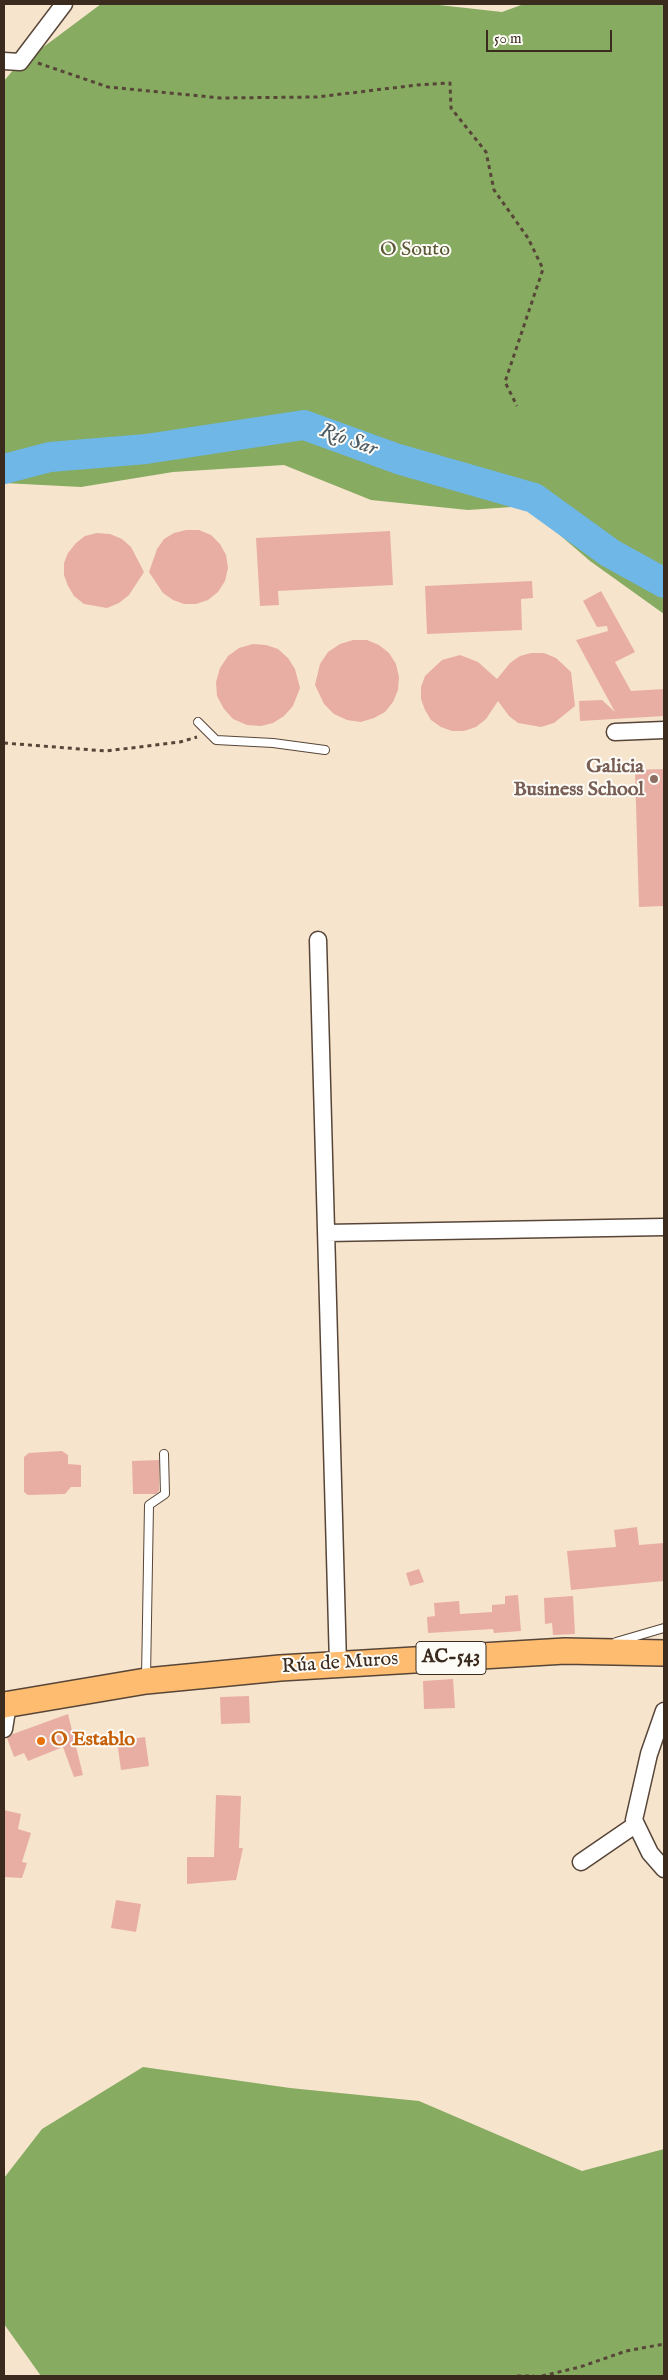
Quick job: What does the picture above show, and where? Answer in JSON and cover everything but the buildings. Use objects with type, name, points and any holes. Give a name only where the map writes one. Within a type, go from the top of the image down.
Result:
[{"type":"main road","name":"Rúa de Muros","points":[[565,1651],[664,1637]]},
{"type":"main road","name":"Rúa de Muros","points":[[146,1681],[338,1664],[565,1651],[664,1653]]},
{"type":"main road","name":"AC-543","points":[[6,1704],[146,1681]]},
{"type":"street","points":[[4,61],[20,62],[64,4]]},
{"type":"street","points":[[615,732],[664,730]]},
{"type":"street","points":[[318,940],[338,1664]]},
{"type":"street","points":[[326,1233],[664,1227]]},
{"type":"street","points":[[4,1729],[6,1704]]},
{"type":"street","points":[[664,1711],[649,1754],[634,1813],[635,1825],[650,1853],[664,1869]]},
{"type":"street","points":[[581,1862],[635,1825]]},
{"type":"lane","points":[[198,722],[216,740],[273,743],[325,750]]},
{"type":"lane","points":[[146,1681],[149,1505],[165,1494],[164,1454]]},
{"type":"lane","points":[[611,1644],[664,1628]]},
{"type":"path","points":[[24,57],[50,69],[108,87],[221,98],[317,97],[450,83],[451,108],[486,152],[494,190],[528,238],[543,269],[505,382],[517,406]]},
{"type":"path","points":[[4,743],[106,751],[180,742],[210,734]]},
{"type":"path","points":[[542,2376],[580,2367],[626,2351],[664,2344]]},
{"type":"path","points":[[517,2376],[534,2376]]},
{"type":"green space","name":"O Souto","points":[[101,4],[430,4],[502,12],[524,4],[664,4],[664,614],[590,561],[526,506],[468,510],[371,500],[284,465],[173,472],[81,487],[4,483],[4,81],[14,69]]},
{"type":"green space","points":[[143,2067],[290,2088],[419,2101],[582,2171],[664,2149],[664,2376],[41,2376],[4,2324],[4,2178],[42,2129]]},
{"type":"waterway","name":"Río Sar","points":[[4,469],[50,457],[146,449],[304,425],[398,459],[534,498],[610,553],[664,583]]},
{"type":"place","name":"Galicia Business School","points":[[654,779]]},
{"type":"place","name":"O Establo","points":[[41,1741]]}]
